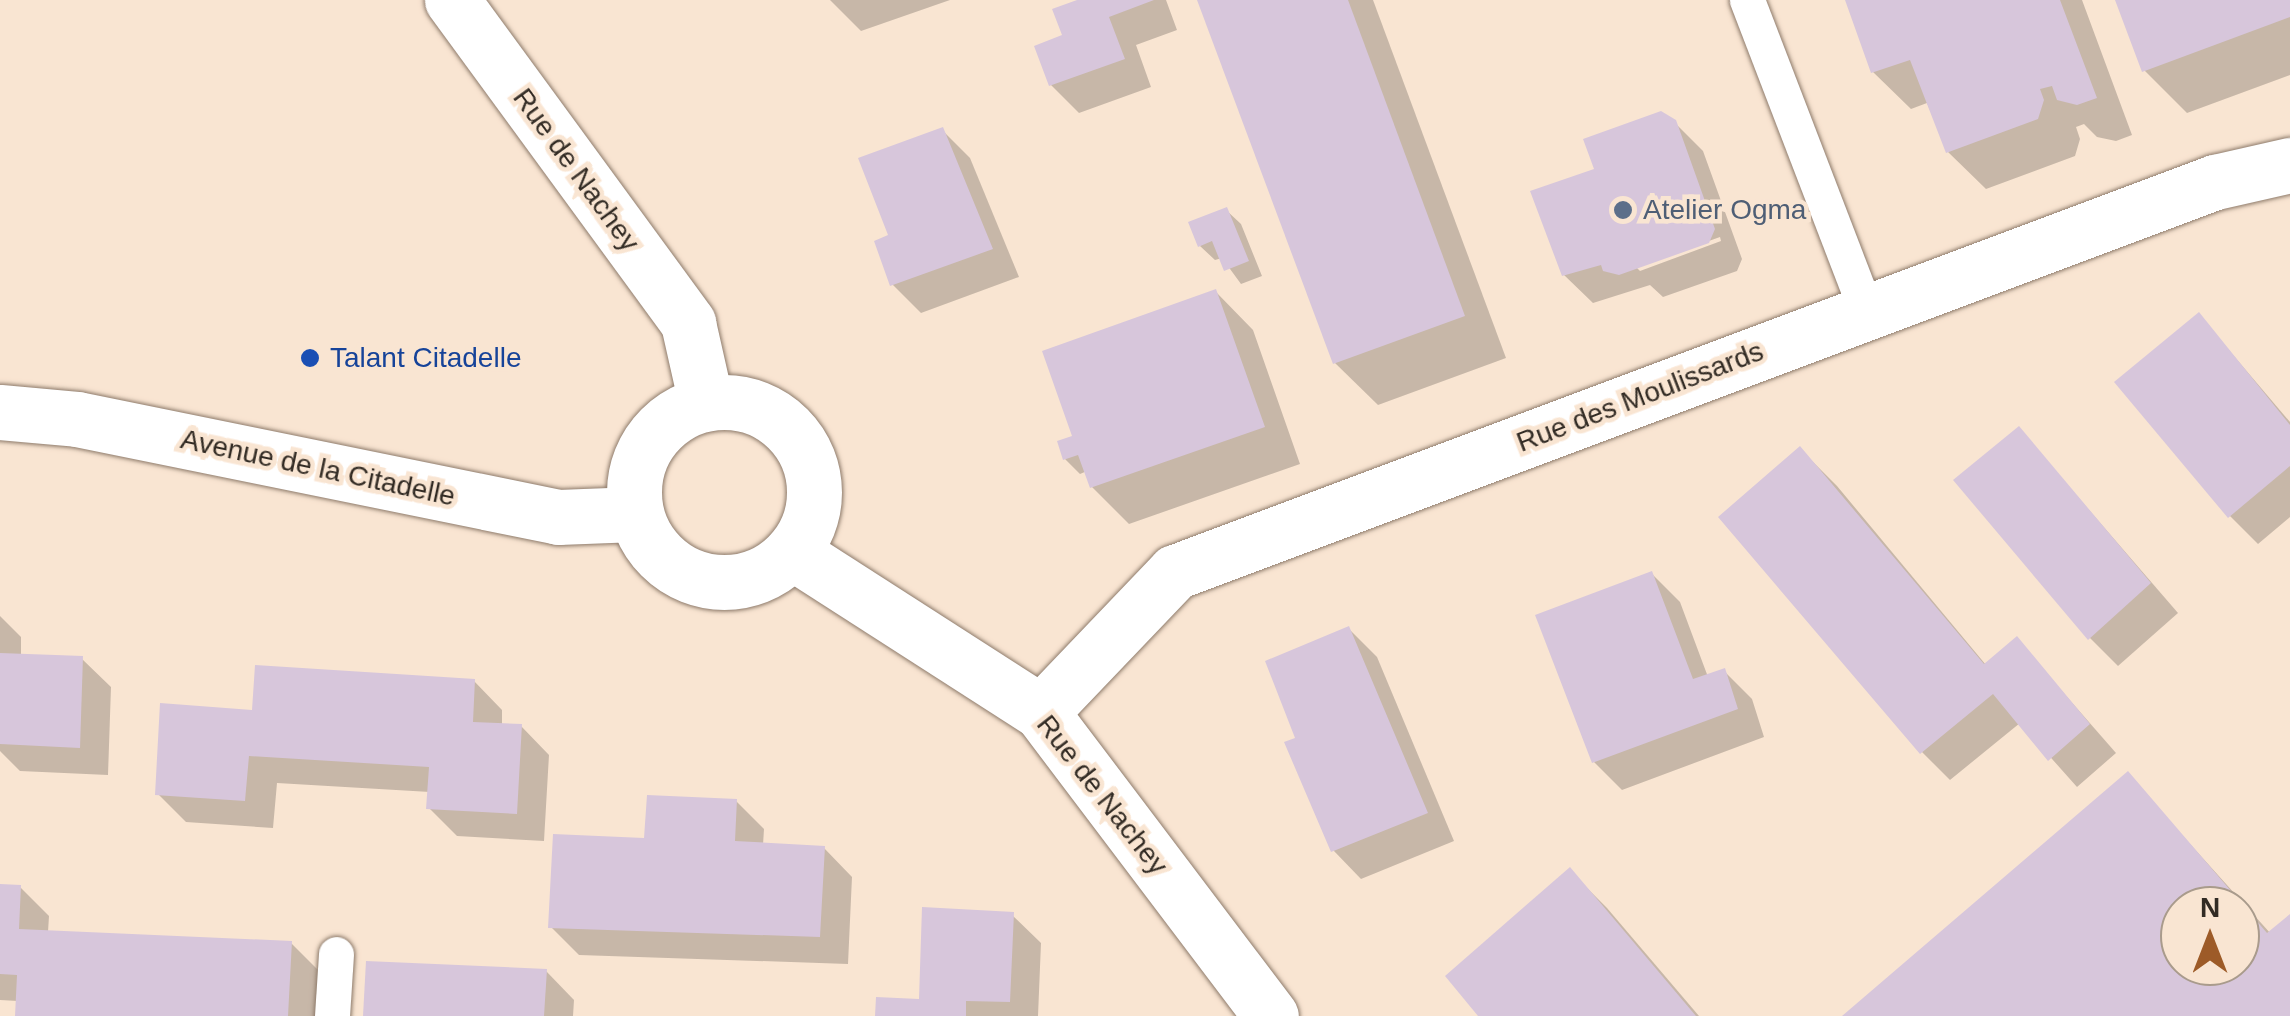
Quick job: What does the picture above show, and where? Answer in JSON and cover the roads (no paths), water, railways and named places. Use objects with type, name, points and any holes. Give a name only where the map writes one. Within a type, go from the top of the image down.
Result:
[{"type":"street","name":"Rue de Nachey","points":[[452,0],[688,323],[706,403]]},
{"type":"street","name":"Rue des Moulissards","points":[[1041,712],[1175,572],[2215,182],[2290,165]]},
{"type":"street","points":[[734,402],[762,409],[785,424],[803,447],[813,473],[815,500],[808,528],[792,552],[772,570],[745,581],[718,583],[690,576],[666,562],[648,540],[636,514],[633,486],[640,458],[656,432],[679,414],[706,403],[734,402]]},
{"type":"street","name":"Avenue de la Citadelle","points":[[0,412],[77,418],[558,517],[636,514]]},
{"type":"street","name":"Rue de Nachey","points":[[792,552],[1041,712],[1270,1016]]},
{"type":"lane","points":[[1747,0],[1867,312]]},
{"type":"lane","points":[[332,1016],[336,954]]},
{"type":"place","name":"Atelier Ogma","points":[[1623,210]]},
{"type":"place","name":"Talant Citadelle","points":[[310,358]]}]
